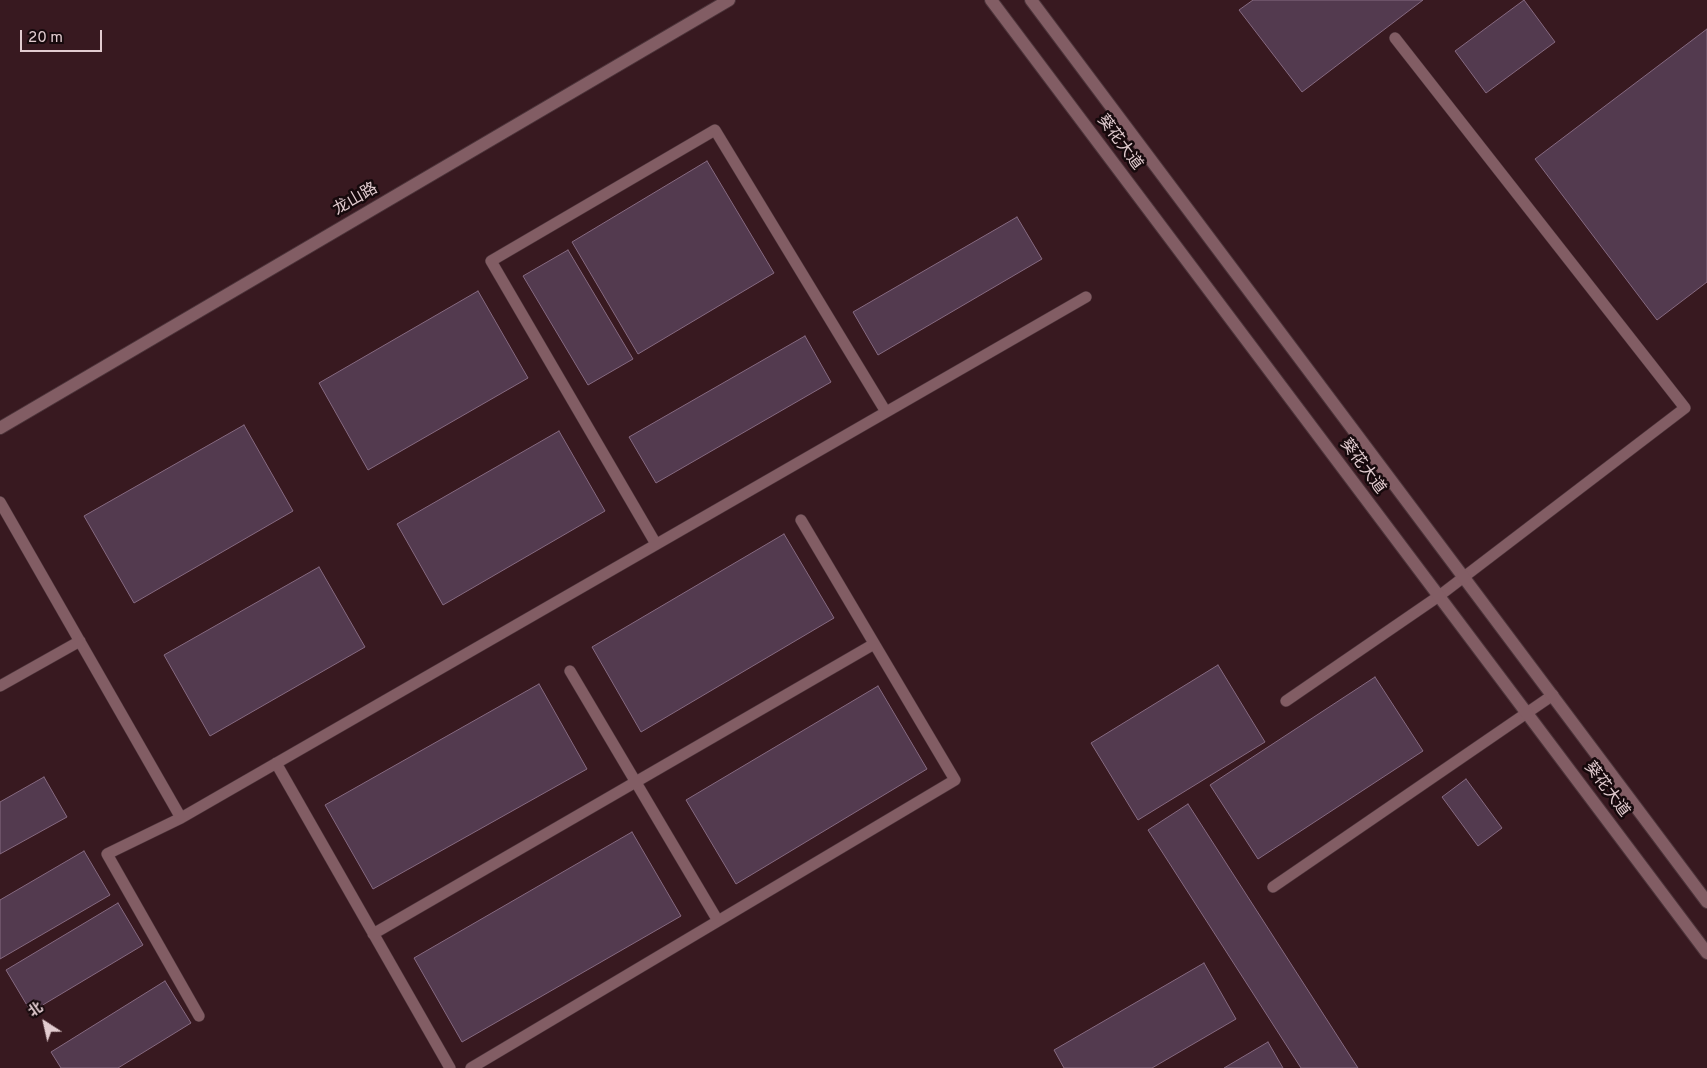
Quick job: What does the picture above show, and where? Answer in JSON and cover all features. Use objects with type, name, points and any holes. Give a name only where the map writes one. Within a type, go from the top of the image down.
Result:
[{"type":"street","name":"龙山路","points":[[0,428],[729,0]]},
{"type":"street","name":"葵花大道","points":[[991,0],[1707,953]]},
{"type":"street","name":"葵花大道","points":[[1031,0],[1707,902]]},
{"type":"lane","points":[[1286,701],[1439,596],[1685,408],[1395,38]]},
{"type":"lane","points":[[656,544],[491,261],[715,130],[886,412]]},
{"type":"lane","points":[[199,1016],[107,854],[181,818],[1086,297]]},
{"type":"lane","points":[[0,502],[181,818]]},
{"type":"lane","points":[[471,1068],[955,780],[801,520]]},
{"type":"lane","points":[[0,686],[80,641]]},
{"type":"lane","points":[[373,934],[874,644]]},
{"type":"lane","points":[[570,671],[718,922]]},
{"type":"lane","points":[[1273,887],[1552,695]]},
{"type":"lane","points":[[276,763],[450,1068]]},
{"type":"building","points":[[1253,0],[1423,0],[1302,92],[1239,10]]},
{"type":"building","points":[[1524,0],[1555,42],[1486,93],[1455,51]]},
{"type":"building","points":[[1707,29],[1707,282],[1657,320],[1535,159]]},
{"type":"building","points":[[707,161],[774,273],[638,354],[572,242]]},
{"type":"building","points":[[1017,217],[1042,259],[878,355],[853,312]]},
{"type":"building","points":[[568,250],[633,359],[588,385],[523,276]]},
{"type":"building","points":[[478,291],[528,378],[368,470],[319,383]]},
{"type":"building","points":[[805,336],[831,382],[656,483],[629,437]]},
{"type":"building","points":[[244,425],[293,511],[134,603],[84,516]]},
{"type":"building","points":[[559,431],[605,511],[443,605],[397,524]]},
{"type":"building","points":[[784,534],[834,618],[641,732],[592,647]]},
{"type":"building","points":[[319,567],[365,647],[210,736],[164,655]]},
{"type":"building","points":[[1218,665],[1265,742],[1138,820],[1091,743]]},
{"type":"building","points":[[1375,677],[1423,751],[1258,859],[1210,785]]},
{"type":"building","points":[[539,684],[587,769],[373,889],[325,805]]},
{"type":"building","points":[[878,686],[927,769],[736,884],[686,800]]},
{"type":"building","points":[[44,777],[67,817],[0,854],[0,802]]},
{"type":"building","points":[[1466,779],[1502,828],[1478,846],[1442,797]]},
{"type":"building","points":[[1188,804],[1358,1068],[1301,1068],[1148,830]]},
{"type":"building","points":[[632,832],[681,916],[462,1042],[414,958]]},
{"type":"building","points":[[84,851],[110,895],[0,959],[0,900]]},
{"type":"building","points":[[118,903],[143,945],[31,1012],[6,970]]},
{"type":"building","points":[[1204,963],[1236,1019],[1152,1068],[1064,1068],[1054,1050]]},
{"type":"building","points":[[165,981],[191,1023],[118,1068],[61,1068],[51,1052]]},
{"type":"building","points":[[1268,1042],[1283,1068],[1224,1068]]}]
